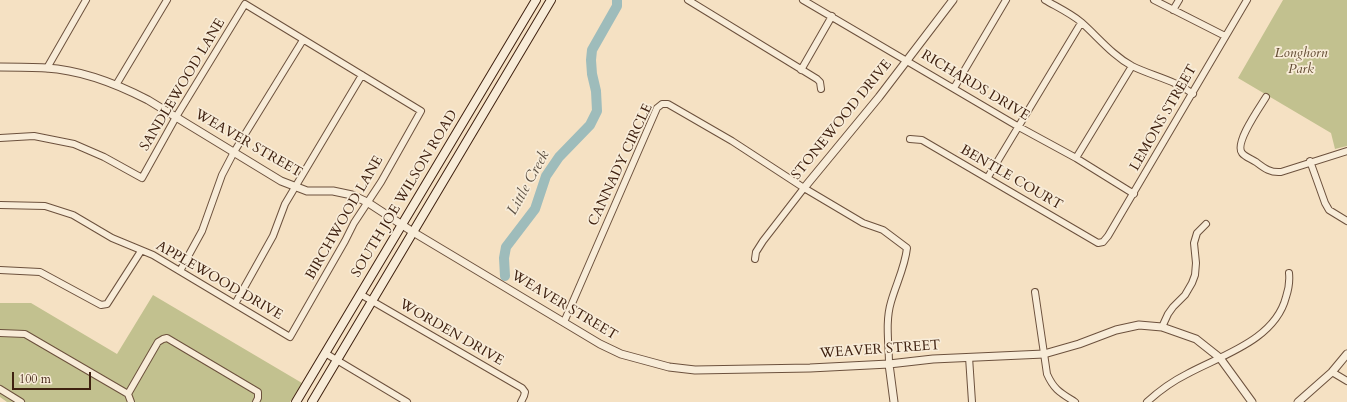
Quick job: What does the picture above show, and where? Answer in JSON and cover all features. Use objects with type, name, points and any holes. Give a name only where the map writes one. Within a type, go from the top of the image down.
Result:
[{"type":"main road","name":"SOUTH JOE WILSON ROAD","points":[[296,402],[536,0]]},
{"type":"main road","name":"SOUTH JOE WILSON ROAD","points":[[312,402],[550,0]]},
{"type":"street","points":[[47,68],[86,0]]},
{"type":"street","points":[[116,85],[167,0]]},
{"type":"street","points":[[688,0],[817,79],[820,82],[821,89]]},
{"type":"street","name":"RICHARDS DRIVE","points":[[803,0],[1019,127],[1076,158],[1134,194]]},
{"type":"street","name":"STONEWOOD DRIVE","points":[[755,259],[756,252],[763,241],[804,188],[875,102],[954,0]]},
{"type":"street","points":[[954,88],[1006,0]]},
{"type":"street","points":[[1044,0],[1064,10],[1081,23],[1108,48],[1132,66],[1174,82],[1193,94]]},
{"type":"street","points":[[1154,0],[1225,36]]},
{"type":"street","points":[[1173,10],[1179,0]]},
{"type":"street","name":"LEMONS STREET","points":[[1098,243],[1103,242],[1108,236],[1134,194],[1247,0]]},
{"type":"street","name":"SANDLEWOOD LANE","points":[[0,138],[34,136],[74,144],[104,157],[142,178],[176,117],[245,4],[303,40]]},
{"type":"street","points":[[801,70],[832,16]]},
{"type":"street","points":[[988,178],[1081,23]]},
{"type":"street","points":[[180,272],[202,231],[222,175],[234,152],[303,40],[362,75],[285,204],[273,236],[235,304]]},
{"type":"street","points":[[1076,158],[1132,66]]},
{"type":"street","name":"WEAVER STREET","points":[[0,67],[47,68],[82,73],[116,85],[148,100],[281,181],[307,191],[333,191],[352,195],[367,202],[413,232],[600,344],[621,354],[669,368],[695,370],[810,368],[890,364],[933,359],[1044,354],[1079,344],[1116,330],[1139,325],[1162,327],[1196,339],[1220,358],[1252,402]]},
{"type":"street","name":"BIRCHWOOD LANE","points":[[290,337],[367,202],[381,182],[422,111],[362,75]]},
{"type":"street","points":[[1266,97],[1242,139],[1240,147],[1242,153],[1268,170],[1281,172],[1310,161],[1347,151]]},
{"type":"street","name":"CANNADY CIRCLE","points":[[564,322],[657,108],[662,104],[671,105],[728,138],[804,188],[863,223],[883,230],[908,248],[900,280],[891,303],[888,318],[890,364]]},
{"type":"street","name":"BENTLE COURT","points":[[910,139],[922,140],[1098,243]]},
{"type":"street","points":[[1310,161],[1329,210],[1347,221]]},
{"type":"street","name":"APPLEWOOD DRIVE","points":[[0,205],[45,206],[73,215],[112,238],[153,255],[290,337]]},
{"type":"street","points":[[1162,327],[1168,314],[1185,295],[1192,283],[1195,275],[1196,263],[1194,243],[1197,233],[1206,224]]},
{"type":"street","points":[[0,270],[40,272],[101,305],[107,304],[141,251]]},
{"type":"street","points":[[1147,402],[1159,391],[1186,374],[1220,358],[1252,340],[1272,323],[1284,306],[1290,287],[1289,273]]},
{"type":"street","points":[[1035,292],[1047,374],[1052,385],[1058,392],[1075,402]]},
{"type":"street","name":"WORDEN DRIVE","points":[[360,294],[522,388],[525,392],[522,399]]},
{"type":"street","points":[[0,333],[25,334],[128,394],[131,402]]},
{"type":"street","points":[[128,394],[158,342],[163,338],[167,338],[258,392],[256,402]]},
{"type":"street","points":[[325,353],[407,402]]},
{"type":"street","points":[[1298,402],[1332,372],[1347,354]]},
{"type":"street","points":[[969,357],[972,402]]},
{"type":"street","points":[[890,364],[894,402]]},
{"type":"street","points":[[1332,372],[1347,381]]},
{"type":"street","points":[[0,389],[21,402]]},
{"type":"green space","name":"Longhorn Park","points":[[1283,0],[1347,0],[1347,146],[1335,149],[1331,133],[1238,78]]},
{"type":"green space","points":[[153,295],[302,383],[290,402],[7,402],[0,397],[0,303],[31,303],[117,354]]},
{"type":"waterway","name":"Little Creek","points":[[505,276],[504,258],[506,247],[535,209],[546,176],[559,157],[590,125],[597,111],[596,91],[592,74],[592,50],[617,6],[617,0]]}]
